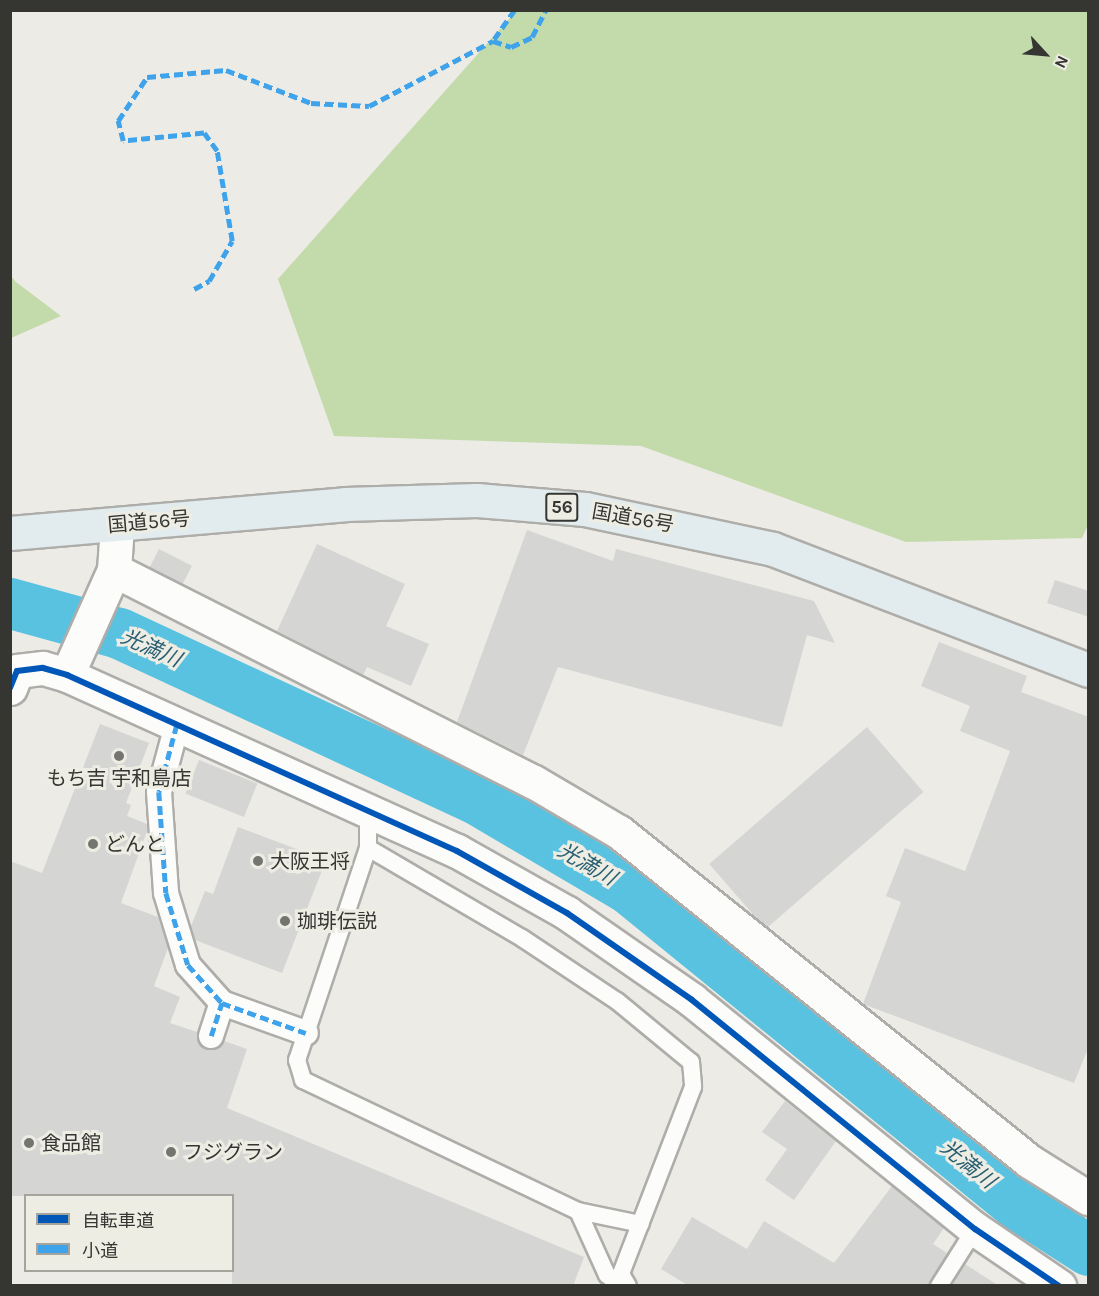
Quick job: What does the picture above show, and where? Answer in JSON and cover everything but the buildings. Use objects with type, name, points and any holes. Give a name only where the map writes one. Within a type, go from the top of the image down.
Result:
[{"type":"highway","name":"国道56号","points":[[10,533],[345,504],[477,501],[585,509],[773,549],[1089,670]]},
{"type":"street","points":[[70,668],[110,578],[117,525]]},
{"type":"street","points":[[110,578],[534,782],[619,832],[1029,1161],[1089,1198]]},
{"type":"street","points":[[13,676],[43,668],[70,668],[177,724],[458,851],[567,913],[692,1000],[975,1229],[1059,1286]]},
{"type":"street","points":[[177,724],[159,792],[166,893],[188,965],[222,1002],[306,1034]]},
{"type":"street","points":[[211,1036],[222,1002]]},
{"type":"lane","points":[[368,810],[368,848],[297,1060],[303,1080],[578,1211],[641,1224]]},
{"type":"lane","points":[[368,848],[522,938],[616,1001],[691,1062],[693,1087],[621,1274],[628,1286]]},
{"type":"lane","points":[[578,1211],[607,1275],[621,1286]]},
{"type":"lane","points":[[939,1286],[975,1229]]},
{"type":"green space","points":[[516,11],[1088,11],[1088,525],[1082,538],[906,542],[641,446],[334,436],[278,279]]},
{"type":"green space","points":[[11,276],[16,282],[61,316],[11,338]]},
{"type":"waterway","name":"光満川","points":[[10,603],[119,633],[475,798],[628,888],[1018,1205],[1088,1250]]},
{"type":"marked path","points":[[515,10],[493,41],[511,47],[532,37],[546,10]]},
{"type":"marked path","points":[[194,289],[209,281],[232,241],[217,151],[204,133],[123,141],[118,121],[147,77],[226,70],[311,103],[369,106],[493,41]]},
{"type":"marked path","points":[[177,725],[159,792],[166,893],[188,965],[222,1003],[306,1033]]},
{"type":"marked path","points":[[211,1036],[222,1003]]},
{"type":"cycle path","points":[[10,688],[17,671],[43,668],[67,675],[457,851],[567,913],[692,1000],[975,1229],[1059,1286]]},
{"type":"place","name":"もち吉 宇和島店","points":[[119,756]]},
{"type":"place","name":"どんと","points":[[93,844]]},
{"type":"place","name":"大阪王将","points":[[258,861]]},
{"type":"place","name":"珈琲伝説","points":[[285,921]]},
{"type":"place","name":"食品館","points":[[29,1143]]},
{"type":"place","name":"フジグラン","points":[[171,1152]]}]
